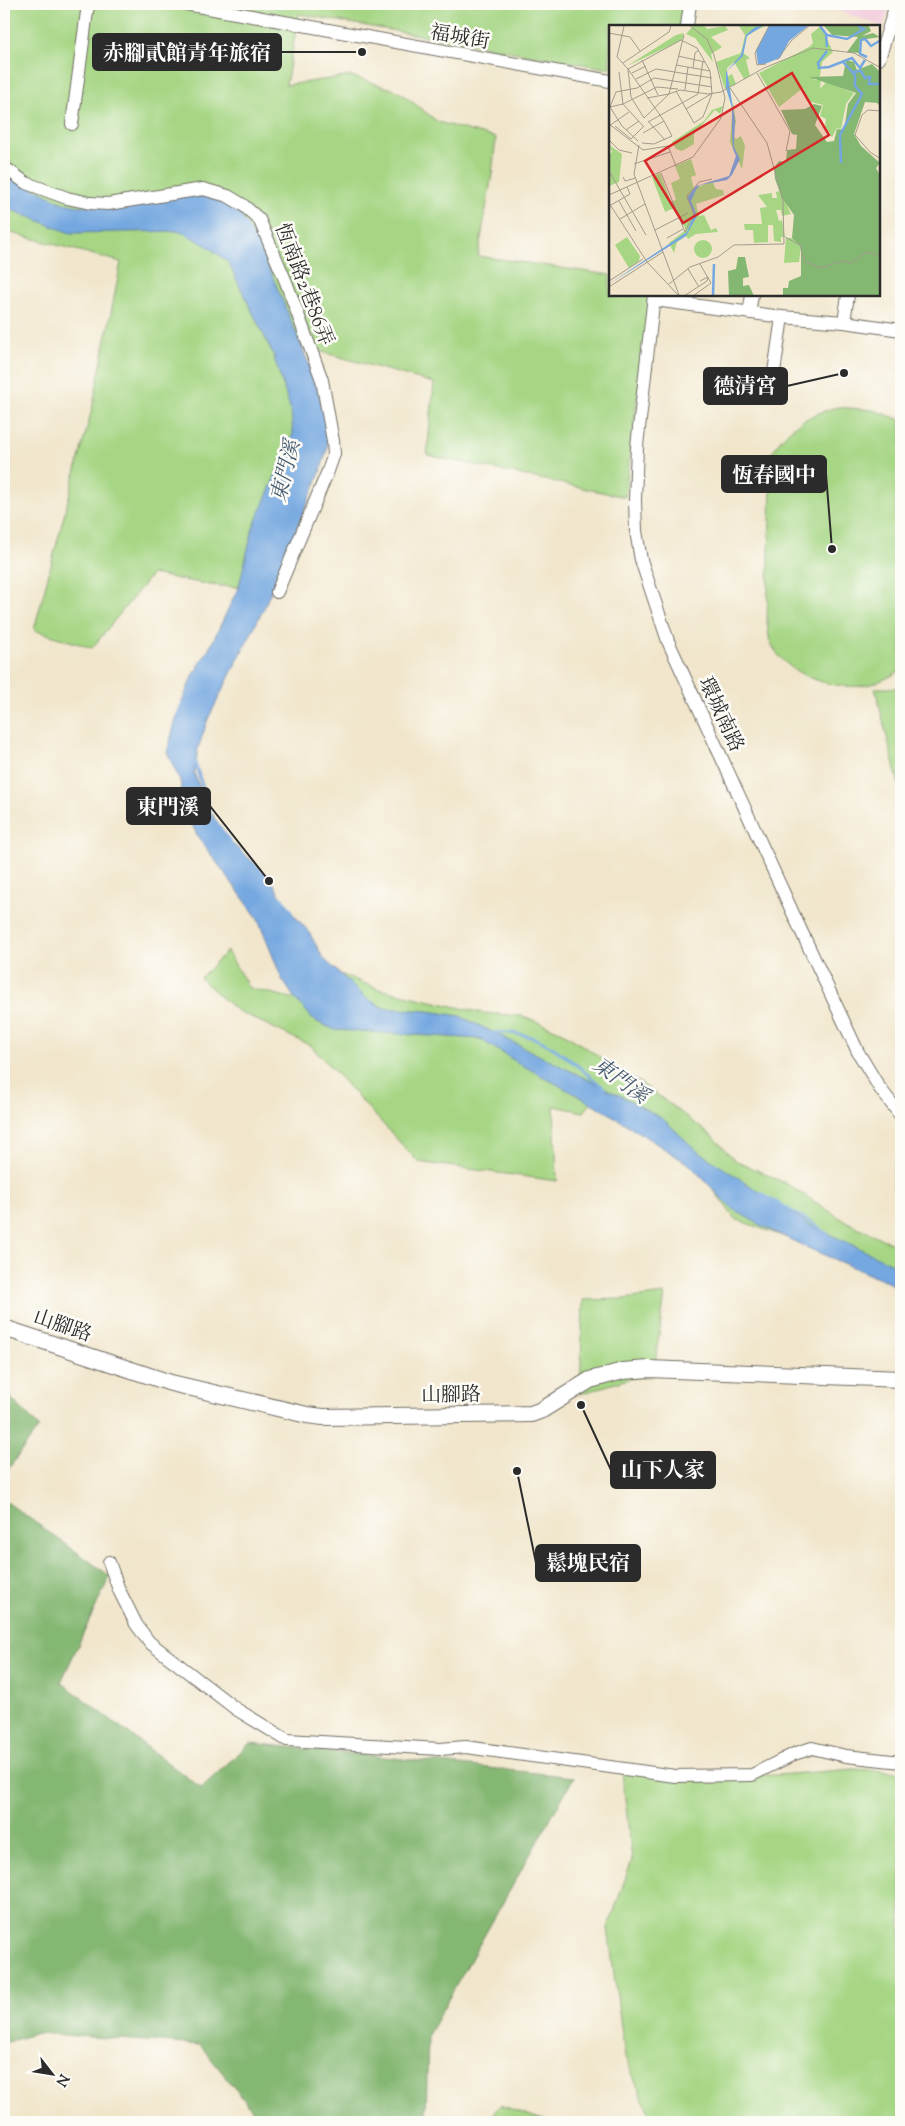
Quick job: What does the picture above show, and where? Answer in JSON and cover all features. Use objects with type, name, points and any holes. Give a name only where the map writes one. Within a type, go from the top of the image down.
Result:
[{"type":"street","points":[[72,124],[88,4]]},
{"type":"street","name":"福城街","points":[[186,4],[609,81]]},
{"type":"street","points":[[687,25],[690,4]]},
{"type":"street","points":[[880,56],[896,4]]},
{"type":"street","name":"恆南路2巷86弄","points":[[4,167],[26,183],[67,198],[90,203],[108,204],[203,189],[228,196],[243,205],[259,219],[286,282],[322,380],[334,454],[277,592]]},
{"type":"street","points":[[750,313],[752,296]]},
{"type":"street","points":[[844,322],[848,296]]},
{"type":"street","points":[[654,297],[750,313],[844,322],[901,330]]},
{"type":"street","name":"環城南路","points":[[654,297],[637,446],[635,507],[641,560],[668,641],[796,922],[858,1052],[879,1087],[901,1116]]},
{"type":"street","points":[[771,393],[782,317]]},
{"type":"street","name":"山腳路","points":[[4,1328],[171,1383],[307,1416],[323,1417],[530,1414],[542,1410],[590,1380],[623,1371],[901,1379]]},
{"type":"street","points":[[110,1562],[132,1615],[149,1642],[236,1709],[287,1740],[440,1749],[466,1747],[675,1776],[752,1775],[794,1754],[812,1748],[846,1756],[901,1762]]},
{"type":"shaded area","points":[[819,4],[890,4],[883,27]]},
{"type":"green space","points":[[4,4],[179,4],[216,11],[218,4],[688,4],[685,25],[609,25],[609,69],[299,14],[286,85],[351,76],[398,91],[438,122],[496,138],[478,256],[609,275],[609,296],[650,296],[625,497],[427,455],[434,383],[286,342],[308,398],[263,589],[211,585],[152,574],[92,648],[34,630],[93,405],[121,262],[4,231]]},
{"type":"green space","points":[[837,407],[873,410],[901,420],[901,670],[883,680],[862,686],[836,685],[822,682],[796,671],[776,653],[768,634],[772,453],[785,435],[799,423],[816,414]]},
{"type":"green space","points":[[875,688],[901,688],[901,794]]},
{"type":"green space","points":[[227,951],[249,988],[316,1004],[335,972],[379,989],[483,1013],[523,1016],[560,1031],[651,1090],[713,1137],[735,1160],[785,1183],[845,1221],[901,1248],[901,1283],[818,1249],[735,1219],[701,1173],[603,1088],[584,1112],[554,1106],[557,1181],[418,1162],[311,1046],[236,1010],[200,978]]},
{"type":"green space","points":[[901,1142],[901,1203],[896,1197],[894,1190],[893,1173]]},
{"type":"green space","points":[[665,1294],[653,1376],[631,1378],[580,1394],[583,1300],[624,1299]]},
{"type":"green space","points":[[4,1391],[39,1427],[4,1475]]},
{"type":"green space","points":[[4,1500],[110,1576],[61,1682],[201,1788],[250,1743],[574,1777],[428,2035],[426,2122],[262,2122],[200,2045],[37,2033],[4,2043]]},
{"type":"green space","points":[[854,1769],[901,1772],[901,2122],[653,2122],[625,2057],[608,1928],[632,1860],[622,1771],[702,1775],[777,1775]]},
{"type":"green space","points":[[500,2105],[548,2122],[487,2122]]},
{"type":"water","points":[[4,173],[63,203],[79,206],[186,195],[205,196],[223,202],[237,210],[259,244],[316,381],[328,429],[327,450],[320,473],[264,608],[208,719],[198,749],[194,773],[204,800],[225,837],[270,877],[286,906],[309,932],[323,958],[366,998],[384,1008],[428,1011],[460,1016],[629,1100],[663,1119],[696,1150],[810,1225],[901,1268],[901,1288],[808,1248],[760,1225],[731,1208],[690,1165],[602,1109],[520,1064],[480,1039],[335,1030],[315,1021],[295,999],[282,979],[257,917],[198,837],[187,814],[180,781],[167,752],[177,715],[191,679],[211,645],[239,586],[253,528],[293,434],[291,411],[273,354],[228,262],[206,245],[180,231],[70,233],[4,207]]},
{"type":"waterway","name":"東門溪","points":[[195,763],[210,812]]},
{"type":"waterway","name":"東門溪","points":[[216,822],[231,843]]},
{"type":"waterway","name":"東門溪","points":[[281,897],[291,910],[291,915]]},
{"type":"waterway","name":"東門溪","points":[[493,1033],[510,1033],[540,1041],[554,1048],[604,1088]]},
{"type":"waterway","name":"東門溪","points":[[760,1193],[814,1224],[827,1234]]},
{"type":"place","name":"赤腳貳館青年旅宿","points":[[362,52]]},
{"type":"place","name":"德清宮","points":[[844,373]]},
{"type":"place","name":"恆春國中","points":[[832,549]]},
{"type":"place","name":"東門溪","points":[[269,881]]},
{"type":"place","name":"山下人家","points":[[581,1405]]},
{"type":"place","name":"鬆塊民宿","points":[[517,1471]]}]
